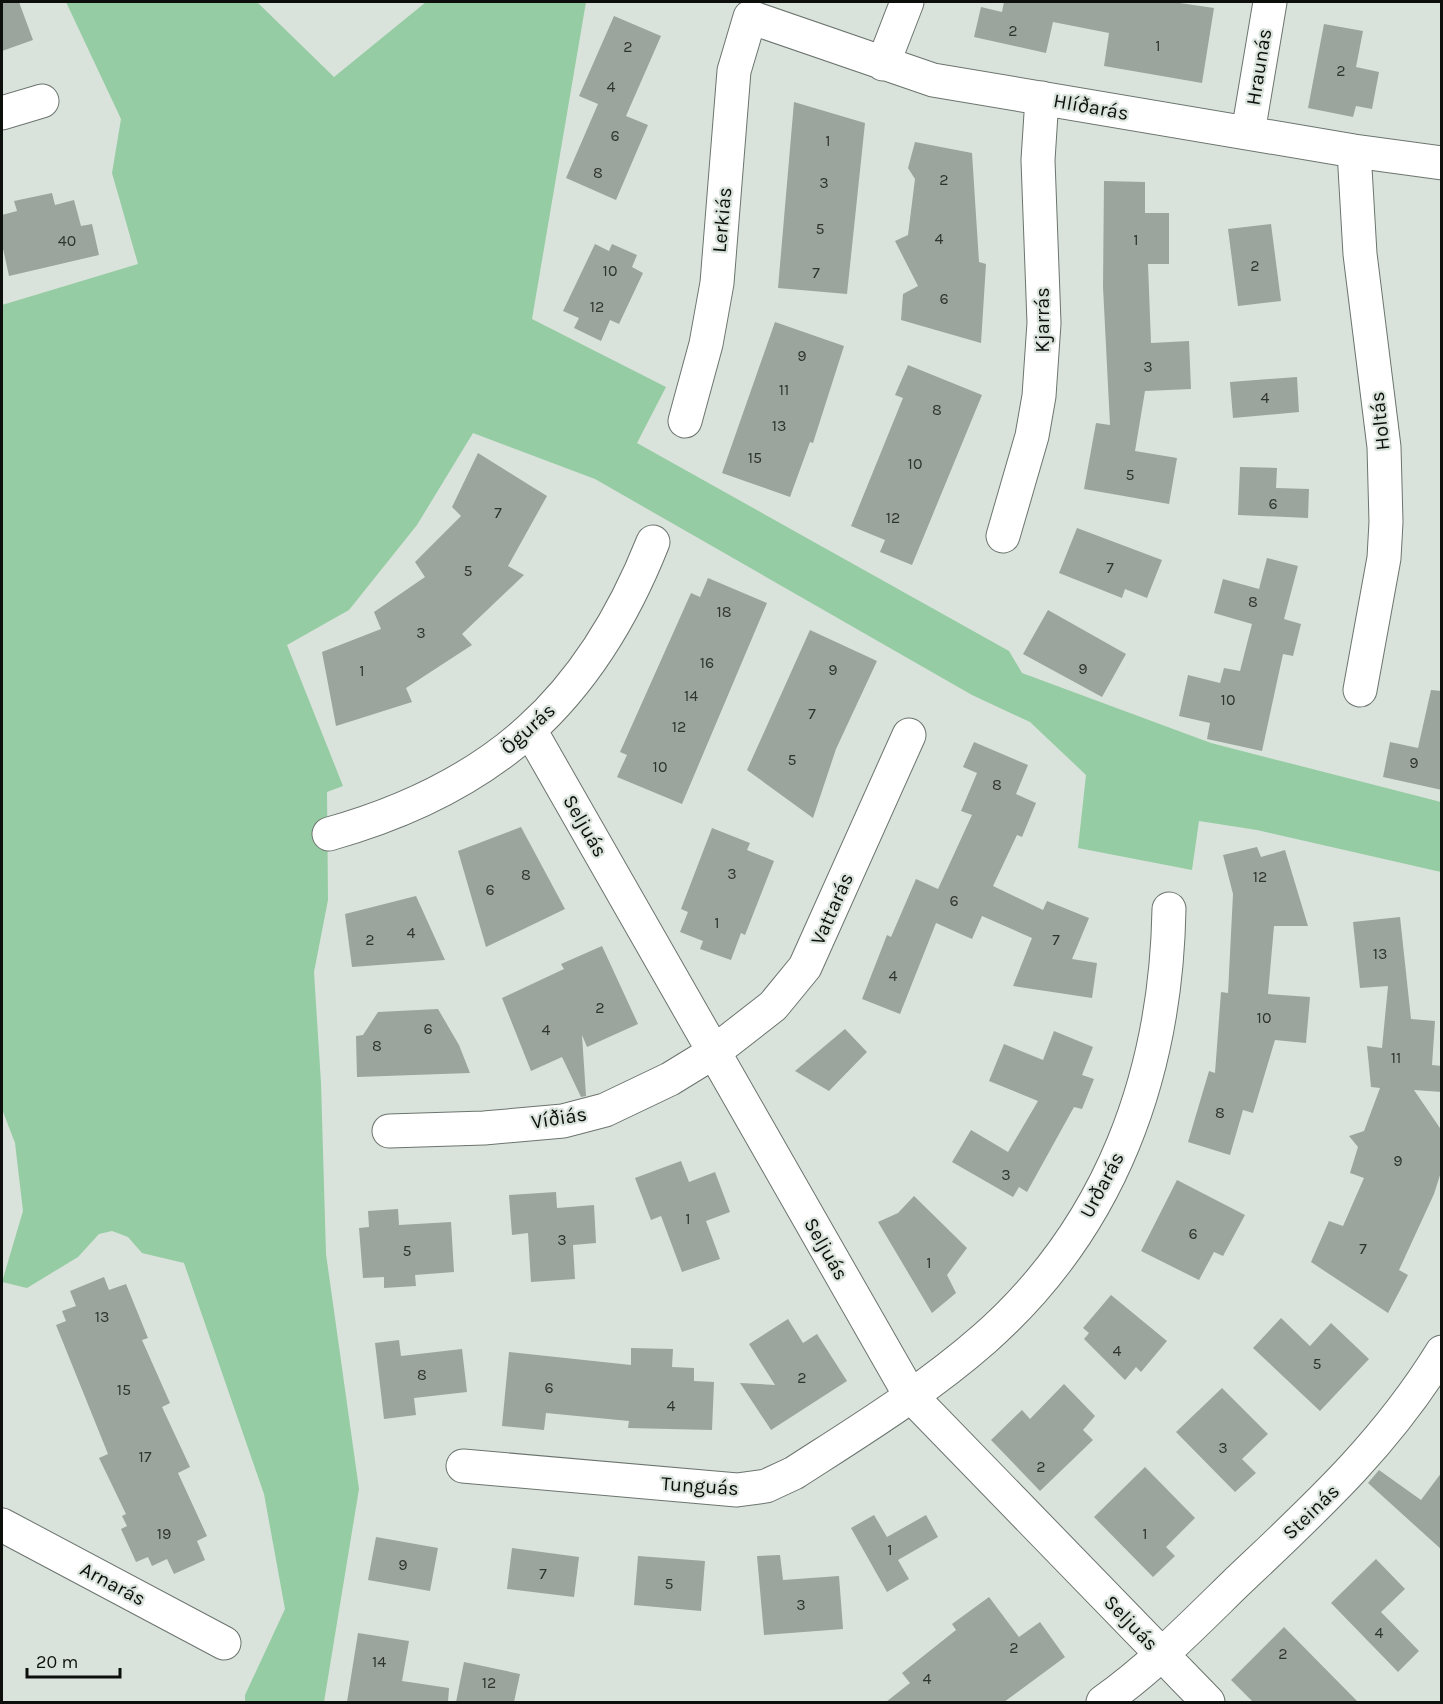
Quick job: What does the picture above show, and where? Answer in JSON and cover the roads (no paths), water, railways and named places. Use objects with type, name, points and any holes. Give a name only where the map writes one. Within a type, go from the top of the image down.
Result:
[{"type":"street","points":[[883,64],[907,2]]},
{"type":"street","name":"Hraunás","points":[[1248,133],[1270,2]]},
{"type":"street","name":"Hlíðarás","points":[[750,17],[941,82],[1354,152],[1442,163]]},
{"type":"street","name":"Lerkiás","points":[[685,421],[706,344],[713,304],[734,71],[750,17]]},
{"type":"street","name":"Kjarrás","points":[[1003,536],[1032,436],[1039,396],[1044,323],[1038,160],[1042,99]]},
{"type":"street","points":[[2,113],[42,101]]},
{"type":"street","name":"Holtás","points":[[1354,152],[1360,254],[1384,447],[1386,522],[1381,577],[1360,690]]},
{"type":"street","name":"Ögurás","points":[[328,834],[373,822],[415,805],[485,765],[530,730],[562,698],[603,644],[636,584],[653,542]]},
{"type":"street","name":"Seljuás","points":[[530,730],[910,1395],[1208,1702]]},
{"type":"street","name":"Vattarás","points":[[714,1053],[773,1006],[805,967],[909,735]]},
{"type":"street","name":"Urðarás","points":[[910,1395],[985,1338],[1020,1304],[1079,1228],[1104,1186],[1128,1134],[1154,1052],[1164,1004],[1170,909]]},
{"type":"street","name":"Víðiás","points":[[389,1131],[484,1128],[563,1121],[605,1110],[670,1079],[714,1053]]},
{"type":"street","name":"Steinás","points":[[1102,1702],[1161,1654],[1344,1481],[1398,1417],[1442,1352]]},
{"type":"street","name":"Tunguás","points":[[463,1466],[737,1490],[766,1486],[794,1473],[910,1395]]},
{"type":"street","name":"Arnarás","points":[[2,1525],[224,1643]]}]
